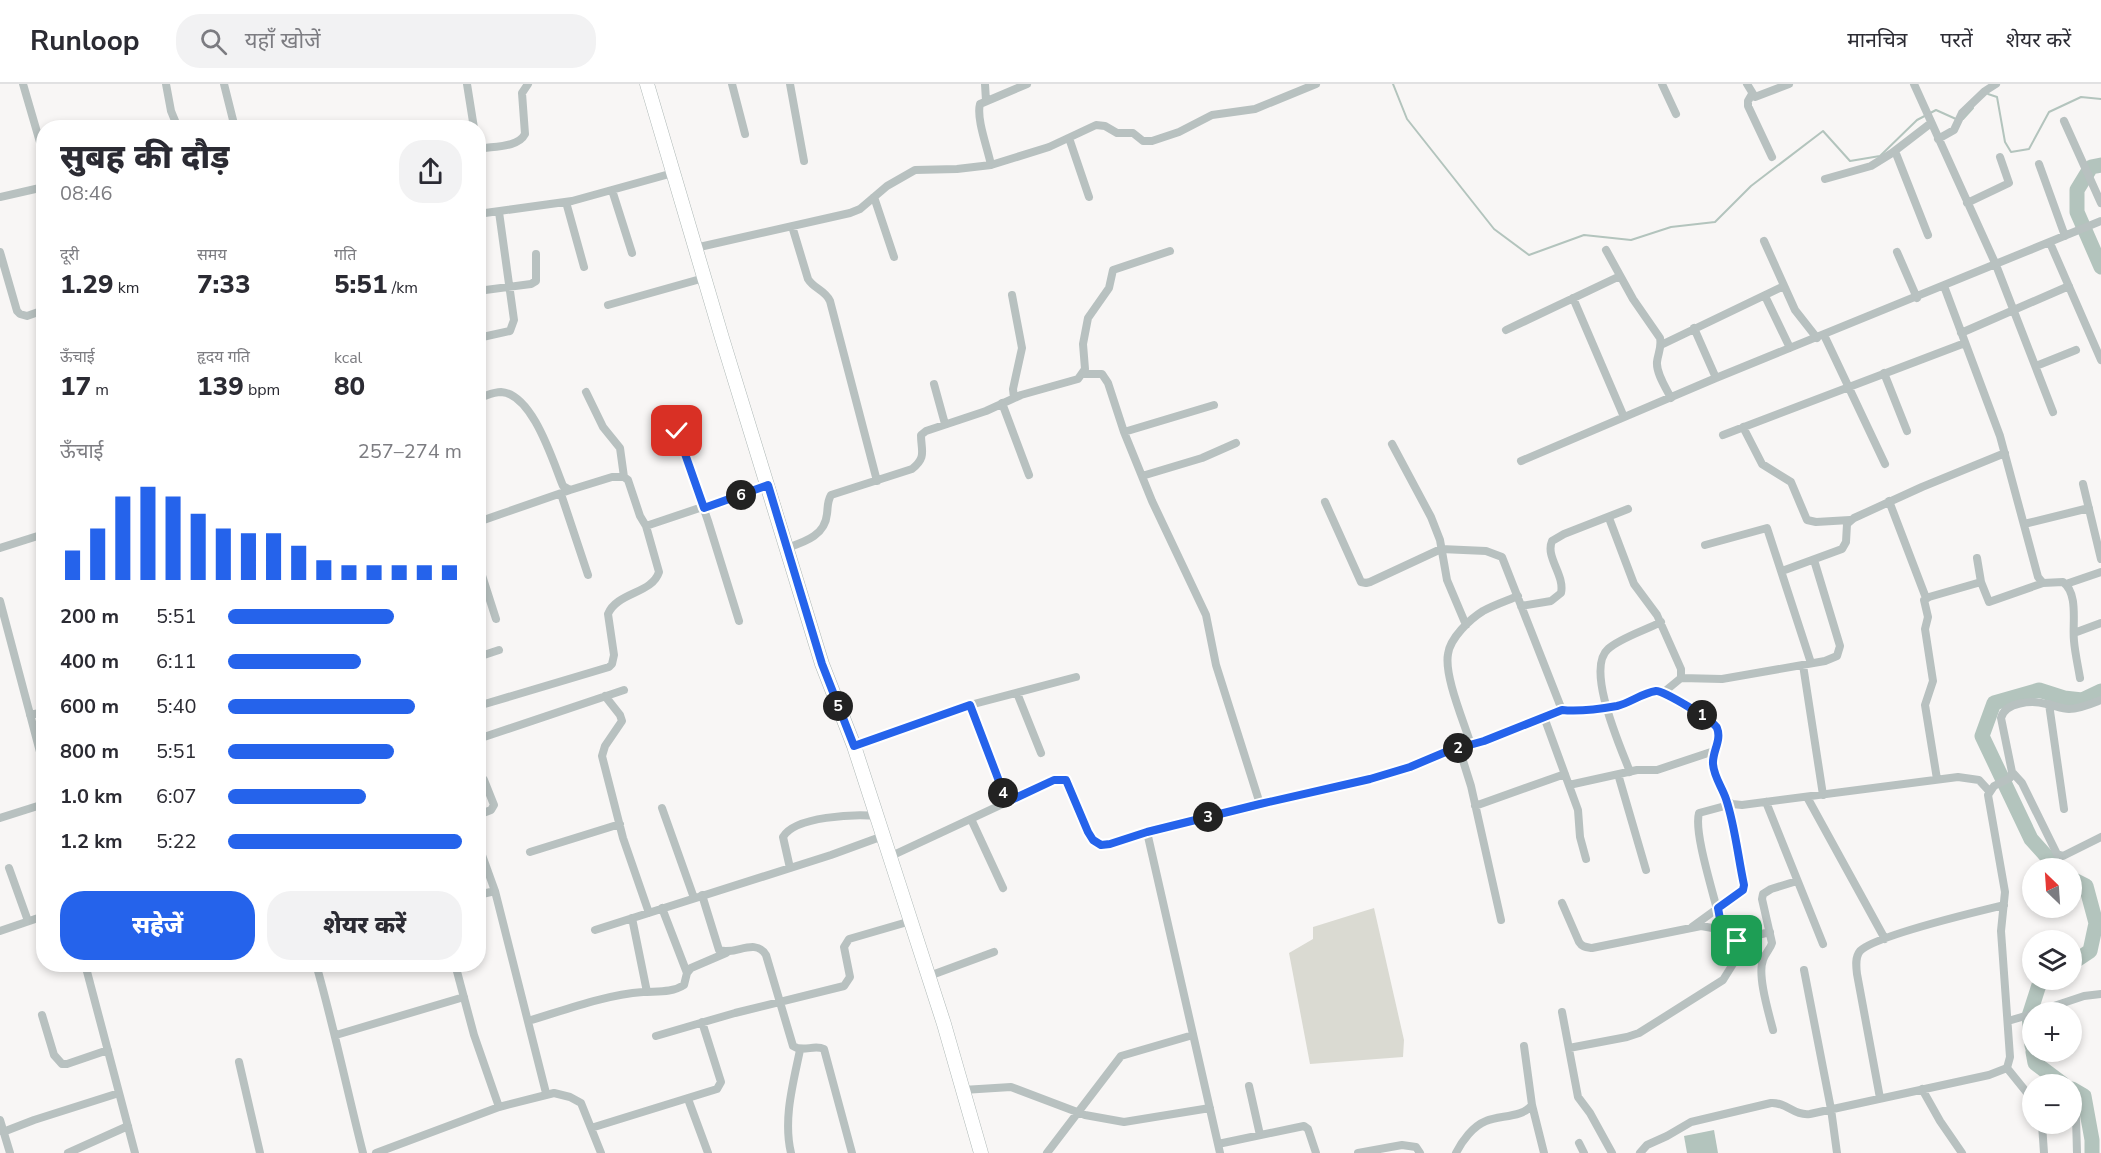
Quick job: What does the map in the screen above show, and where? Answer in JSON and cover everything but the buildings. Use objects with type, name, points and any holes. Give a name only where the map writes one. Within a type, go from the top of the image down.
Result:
[{"type":"main road","points":[[647,84],[822,664],[854,746],[929,976],[981,1153]]},
{"type":"street","points":[[23,84],[36,129]]},
{"type":"street","points":[[166,84],[175,120]]},
{"type":"street","points":[[224,84],[233,120]]},
{"type":"street","points":[[467,84],[473,120]]},
{"type":"street","points":[[486,148],[514,143],[524,138],[522,93],[528,84]]},
{"type":"street","points":[[732,84],[745,134]]},
{"type":"street","points":[[790,84],[804,160]]},
{"type":"street","points":[[985,84],[986,101]]},
{"type":"street","points":[[991,165],[978,108],[986,101],[1027,84]]},
{"type":"street","points":[[695,248],[850,213],[860,208],[887,186],[915,170],[991,165],[1049,147],[1092,126],[1102,125],[1114,132],[1133,133],[1143,141],[1152,141],[1179,132],[1212,115],[1255,109],[1316,84]]},
{"type":"street","points":[[1662,84],[1676,114]]},
{"type":"street","points":[[1747,84],[1755,97],[1789,84]]},
{"type":"street","points":[[1914,84],[1996,265],[2053,412]]},
{"type":"street","points":[[1938,139],[1954,130],[1962,113],[1984,87],[1996,84]]},
{"type":"street","points":[[1752,94],[1748,106],[1772,157]]},
{"type":"street","points":[[1825,179],[1871,166],[1895,151],[1928,117]]},
{"type":"street","points":[[2064,122],[2101,203]]},
{"type":"street","points":[[1070,138],[1089,197]]},
{"type":"street","points":[[1895,151],[1928,235]]},
{"type":"street","points":[[1967,202],[2009,183],[2000,157]]},
{"type":"street","points":[[2039,164],[2065,237]]},
{"type":"street","points":[[486,213],[566,202],[673,173]]},
{"type":"street","points":[[0,197],[36,189]]},
{"type":"street","points":[[612,190],[632,253]]},
{"type":"street","points":[[874,196],[894,257]]},
{"type":"street","points":[[566,202],[584,267]]},
{"type":"street","points":[[486,337],[507,333],[512,329],[514,320],[499,212]]},
{"type":"street","points":[[1521,461],[1716,378],[2101,222]]},
{"type":"street","points":[[792,226],[810,283],[825,291],[830,301],[877,481]]},
{"type":"street","points":[[1764,241],[1795,310],[1821,336],[1885,464]]},
{"type":"street","points":[[2050,243],[2101,360]]},
{"type":"street","points":[[1606,250],[1660,338],[1662,345],[1656,363],[1671,398]]},
{"type":"street","points":[[787,548],[811,539],[817,534],[826,522],[827,503],[831,495],[912,469],[918,465],[923,456],[921,435],[926,430],[986,411],[1014,398],[1078,379],[1085,369],[1083,338],[1088,318],[1109,288],[1113,270],[1170,251]]},
{"type":"street","points":[[0,252],[17,311],[27,316],[36,313]]},
{"type":"street","points":[[1897,252],[1917,298]]},
{"type":"street","points":[[486,289],[531,284],[536,281],[536,254]]},
{"type":"street","points":[[1506,330],[1620,276]]},
{"type":"street","points":[[608,305],[704,278]]},
{"type":"street","points":[[1662,345],[1784,286]]},
{"type":"street","points":[[1944,286],[2005,453],[2038,577],[2043,583]]},
{"type":"street","points":[[1961,333],[2069,286]]},
{"type":"street","points":[[1012,295],[1022,348],[1013,389],[1014,398]]},
{"type":"street","points":[[1765,296],[1790,348]]},
{"type":"street","points":[[1573,298],[1624,417]]},
{"type":"street","points":[[1694,328],[1716,378]]},
{"type":"street","points":[[1723,435],[1965,343]]},
{"type":"street","points":[[2036,366],[2076,350]]},
{"type":"street","points":[[1884,373],[1907,430]]},
{"type":"street","points":[[1083,374],[1102,374],[1108,383],[1142,476],[1206,615],[1216,665],[1260,804]]},
{"type":"street","points":[[934,384],[945,424]]},
{"type":"street","points":[[486,395],[504,392],[520,402],[538,426],[563,486],[570,490]]},
{"type":"street","points":[[486,704],[609,667],[614,656],[608,614],[610,610],[620,600],[654,581],[660,572],[646,526],[640,516],[628,480],[624,477],[620,448],[603,427],[586,392]]},
{"type":"street","points":[[1002,403],[1029,476]]},
{"type":"street","points":[[1124,432],[1214,405]]},
{"type":"street","points":[[1743,427],[1762,464],[1791,482],[1807,520],[1816,522],[1850,520],[1889,501],[2005,453]]},
{"type":"street","points":[[677,431],[739,621]]},
{"type":"street","points":[[1142,476],[1202,458],[1236,443]]},
{"type":"street","points":[[1392,444],[1431,517],[1440,540],[1447,580],[1466,625]]},
{"type":"street","points":[[486,519],[612,477],[624,477]]},
{"type":"street","points":[[2083,484],[2101,559]]},
{"type":"street","points":[[646,526],[768,485]]},
{"type":"street","points":[[561,494],[588,575]]},
{"type":"street","points":[[1889,501],[1926,598],[1924,604],[1928,617],[1925,629],[1933,681],[1924,705],[1937,779]]},
{"type":"street","points":[[1325,502],[1361,582],[1366,584],[1441,549],[1486,551],[1502,557],[1562,710]]},
{"type":"street","points":[[2024,524],[2088,508]]},
{"type":"street","points":[[1521,606],[1551,601],[1561,593],[1563,585],[1550,550],[1552,541],[1628,509]]},
{"type":"street","points":[[1609,518],[1634,584],[1661,622],[1681,669],[1681,678]]},
{"type":"street","points":[[1782,571],[1836,553],[1845,547],[1847,524],[1850,520]]},
{"type":"street","points":[[1705,544],[1767,528],[1782,571],[1807,664],[1823,795]]},
{"type":"street","points":[[0,548],[36,537]]},
{"type":"street","points":[[1977,558],[1981,582],[1989,602],[2043,583],[2063,582],[2069,587],[2080,678]]},
{"type":"street","points":[[1664,692],[1681,678],[1722,679],[1807,664],[1837,656],[1840,646],[1814,560]]},
{"type":"street","points":[[2066,584],[2101,572]]},
{"type":"street","points":[[1926,598],[1981,582]]},
{"type":"street","points":[[486,588],[496,619]]},
{"type":"street","points":[[1471,745],[1454,692],[1447,657],[1449,647],[1466,625],[1483,611],[1518,596]]},
{"type":"street","points":[[0,601],[36,737]]},
{"type":"street","points":[[1630,772],[1606,707],[1601,659],[1604,653],[1614,645],[1661,622]]},
{"type":"street","points":[[2074,633],[2101,623]]},
{"type":"street","points":[[486,654],[499,650]]},
{"type":"street","points":[[854,746],[970,705],[1076,677]]},
{"type":"street","points":[[486,736],[624,690]]},
{"type":"street","points":[[889,856],[1061,779],[1066,780],[1070,785],[1093,840],[1101,845],[1110,844],[1147,832],[1370,779],[1484,741],[1562,710],[1617,706],[1656,691],[1664,692],[1713,722],[1718,729],[1719,738],[1714,751],[1714,771],[1726,799],[1744,885],[1743,890],[1691,928]]},
{"type":"street","points":[[1017,693],[1041,753]]},
{"type":"street","points":[[605,696],[622,721],[605,746],[602,756],[620,824],[649,913]]},
{"type":"street","points":[[2101,700],[2071,710],[2049,704],[2026,703],[2008,708],[2003,711],[2001,718],[2011,775],[2022,783],[2057,854],[2062,856],[2101,837]]},
{"type":"street","points":[[2049,704],[2064,809]]},
{"type":"street","points":[[970,705],[1007,802]]},
{"type":"street","points":[[30,715],[36,714]]},
{"type":"street","points":[[1544,717],[1578,810],[1580,837],[1586,859]]},
{"type":"street","points":[[1459,748],[1501,920]]},
{"type":"street","points":[[1569,785],[1618,774],[1657,770],[1714,751]]},
{"type":"street","points":[[1475,806],[1565,774]]},
{"type":"street","points":[[1618,774],[1646,870]]},
{"type":"street","points":[[2007,1068],[2010,1057],[2001,931],[2005,892],[1988,795],[1992,789],[2011,775]]},
{"type":"street","points":[[1726,799],[1732,804],[1742,805],[1958,777],[1979,780],[1992,789]]},
{"type":"street","points":[[486,785],[494,806],[486,812]]},
{"type":"street","points":[[1807,797],[1885,939]]},
{"type":"street","points":[[1569,1048],[1640,1033],[1723,980],[1730,969],[1734,956],[1732,941],[1722,930],[1699,838],[1697,819],[1699,813],[1725,806],[1726,799]]},
{"type":"street","points":[[1766,802],[1823,944]]},
{"type":"street","points":[[0,818],[36,807]]},
{"type":"street","points":[[662,808],[716,946],[722,952],[728,952]]},
{"type":"street","points":[[790,868],[783,837],[788,830],[821,818],[858,814],[876,816]]},
{"type":"street","points":[[971,819],[1003,888]]},
{"type":"street","points":[[530,852],[620,824]]},
{"type":"street","points":[[1147,832],[1219,1149],[1260,1135],[1304,1126],[1308,1129],[1316,1153]]},
{"type":"street","points":[[595,930],[883,836]]},
{"type":"street","points":[[486,866],[495,891],[546,1093]]},
{"type":"street","points":[[9,868],[28,921]]},
{"type":"street","points":[[1773,1030],[1762,979],[1763,959],[1771,949],[1772,943],[1762,899],[1763,894],[1771,889],[1797,881]]},
{"type":"street","points":[[486,893],[495,891]]},
{"type":"street","points":[[1562,903],[1579,942],[1586,947],[1592,948],[1701,926],[1722,930]]},
{"type":"street","points":[[1880,1098],[1856,965],[1860,950],[1873,942],[1961,915],[2004,905]]},
{"type":"street","points":[[662,908],[687,973]]},
{"type":"street","points":[[0,931],[36,918]]},
{"type":"street","points":[[632,918],[647,992]]},
{"type":"street","points":[[656,1036],[844,986],[850,976],[844,947],[849,939],[911,921]]},
{"type":"street","points":[[1732,941],[1770,932]]},
{"type":"street","points":[[528,1021],[597,1001],[681,987],[691,968],[728,952],[756,946],[762,948],[781,1002],[793,1046],[800,1050],[817,1047],[824,1049],[852,1153]]},
{"type":"street","points":[[929,976],[994,952]]},
{"type":"street","points":[[1804,970],[1831,1109],[1837,1153]]},
{"type":"street","points":[[87,972],[135,1153]]},
{"type":"street","points":[[318,972],[336,1035],[363,1153]]},
{"type":"street","points":[[457,972],[474,1035],[499,1107]]},
{"type":"street","points":[[2065,1002],[2101,994]]},
{"type":"street","points":[[336,1035],[464,998]]},
{"type":"street","points":[[1562,1012],[1578,1097],[1590,1113],[1612,1153]]},
{"type":"street","points":[[42,1015],[54,1055],[62,1064],[108,1050]]},
{"type":"street","points":[[2008,1022],[2022,1017]]},
{"type":"street","points":[[591,1128],[713,1092],[720,1086],[721,1082],[702,1022]]},
{"type":"street","points":[[1047,1153],[1080,1113],[1121,1056],[1193,1035]]},
{"type":"street","points":[[1524,1046],[1532,1105],[1544,1153]]},
{"type":"street","points":[[791,1153],[788,1112],[800,1050]]},
{"type":"street","points":[[239,1062],[261,1153]]},
{"type":"street","points":[[1641,1153],[1647,1145],[1691,1122],[1772,1103],[1782,1104],[1803,1115],[1995,1073],[2007,1068]]},
{"type":"street","points":[[2007,1068],[2022,1087]]},
{"type":"street","points":[[1249,1086],[1260,1135]]},
{"type":"street","points":[[963,1090],[1011,1087],[1080,1113],[1124,1122],[1210,1108]]},
{"type":"street","points":[[1923,1089],[1931,1107],[1962,1153]]},
{"type":"street","points":[[3,1132],[119,1093]]},
{"type":"street","points":[[376,1153],[499,1107],[546,1093],[576,1099],[584,1107],[601,1153]]},
{"type":"street","points":[[688,1099],[708,1153]]},
{"type":"street","points":[[1456,1153],[1470,1133],[1484,1122],[1527,1111],[1532,1105]]},
{"type":"street","points":[[0,1120],[10,1153]]},
{"type":"street","points":[[68,1153],[128,1126]]},
{"type":"street","points":[[2043,1134],[2044,1153]]},
{"type":"street","points":[[2077,1134],[2078,1153]]},
{"type":"street","points":[[1580,1143],[1584,1153]]},
{"type":"street","points":[[1358,1153],[1402,1145],[1416,1147],[1420,1153]]},
{"type":"shaded area","points":[[1374,908],[1404,1040],[1403,1057],[1310,1064],[1289,953],[1313,939],[1313,927]]},
{"type":"shaded area","points":[[1714,1130],[1718,1153],[1687,1153],[1684,1136]]},
{"type":"waterway","points":[[1393,84],[1407,119],[1494,229],[1529,255],[1584,235],[1631,240],[1671,227],[1715,222],[1751,186],[1823,131],[1850,161],[1880,156],[1917,120],[1936,110],[1956,119]]},
{"type":"waterway","points":[[1988,94],[1997,97],[2005,142],[2011,152],[2029,149],[2049,112],[2081,97],[2101,99]]},
{"type":"waterway","points":[[1963,119],[1973,108]]},
{"type":"waterway","points":[[2101,165],[2091,167],[2077,190],[2077,212],[2101,267]]},
{"type":"waterway","points":[[2048,858],[2031,839],[1982,736],[1994,703],[2039,690],[2064,698],[2082,700],[2101,691]]},
{"type":"waterway","points":[[2082,884],[2086,886],[2096,923],[2090,951],[2082,956]]},
{"type":"waterway","points":[[2034,1002],[2037,990]]},
{"type":"waterway","points":[[2035,1062],[2050,1074]]},
{"type":"waterway","points":[[2082,1095],[2092,1140],[2092,1153]]},
{"type":"route","points":[[677,431],[704,508],[768,485],[822,664],[854,746],[970,705],[1007,802],[1054,780],[1066,780],[1088,832],[1093,840],[1101,845],[1260,804],[1370,779],[1410,767],[1448,751],[1484,741],[1562,710],[1617,706],[1656,691],[1664,692],[1680,704],[1713,722],[1718,729],[1719,738],[1714,751],[1714,771],[1726,799],[1744,885],[1743,890],[1718,908],[1722,930],[1732,941],[1737,941]]}]
